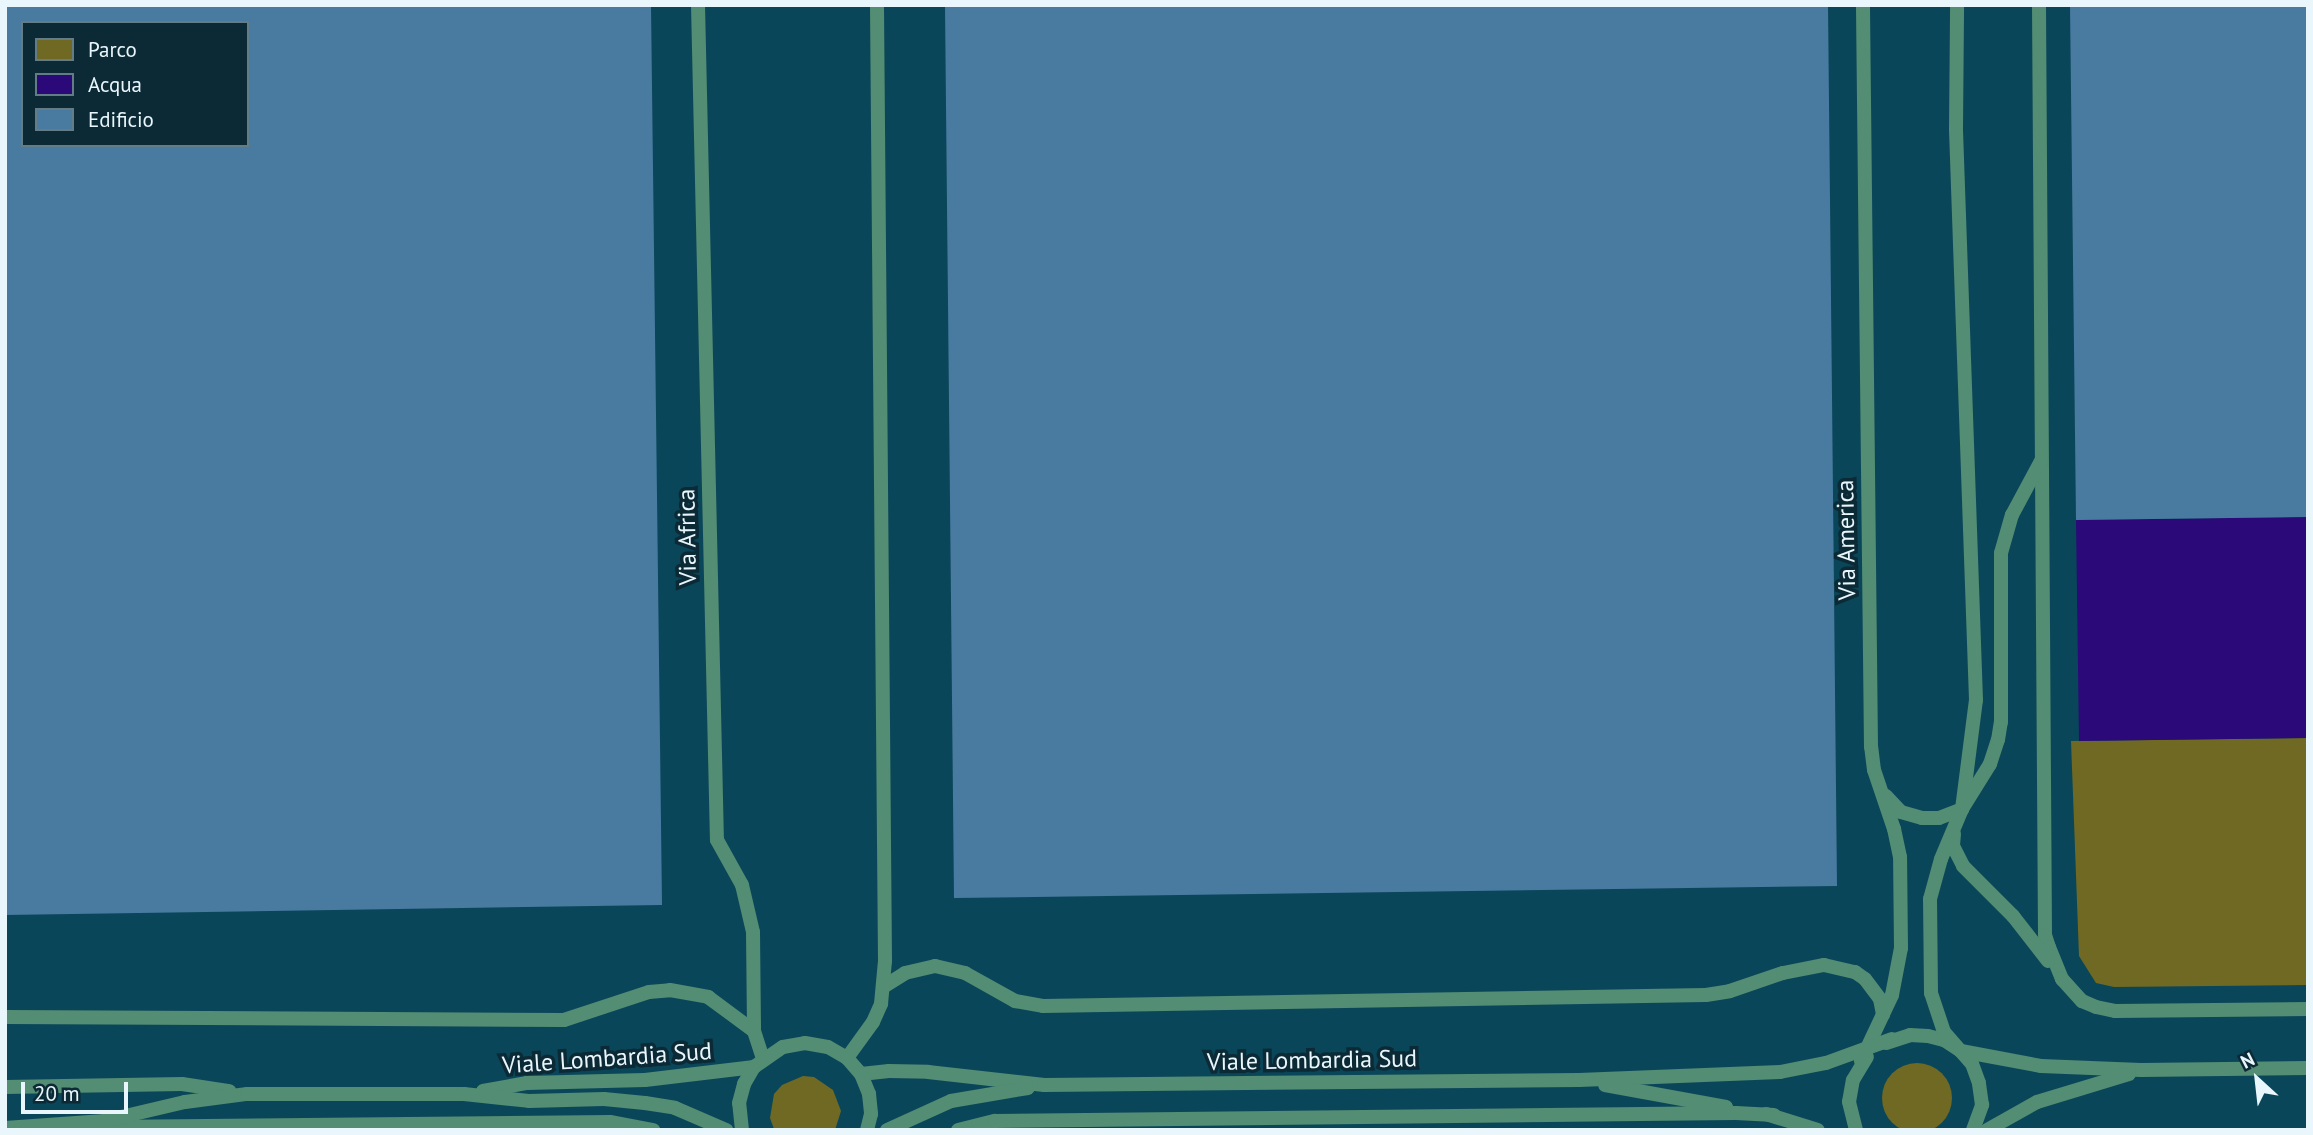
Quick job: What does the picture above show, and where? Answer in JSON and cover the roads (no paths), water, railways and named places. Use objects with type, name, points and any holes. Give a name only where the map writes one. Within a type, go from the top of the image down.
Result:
[{"type":"lane","name":"Via Africa","points":[[698,5],[717,840],[742,885],[753,932],[754,1031],[758,1063]]},
{"type":"lane","points":[[867,1130],[871,1114],[869,1094],[861,1074],[847,1058],[873,1022],[881,1004],[886,961],[877,5]]},
{"type":"lane","name":"Via America","points":[[1856,1130],[1849,1102],[1853,1080],[1883,1016],[1899,973],[1901,948],[1900,857],[1874,770],[1871,747],[1863,5]]},
{"type":"lane","points":[[1957,5],[1956,129],[1976,700],[1962,809],[1954,834],[1941,859],[1930,898],[1929,968],[1937,1018],[1972,1064],[1979,1083],[1982,1105],[1973,1130]]},
{"type":"lane","points":[[2039,5],[2045,935],[2062,979]]},
{"type":"lane","points":[[1882,791],[1891,803],[1912,816],[1939,818],[1962,809],[1990,764],[2001,722],[2001,553],[2004,535],[2042,459]]},
{"type":"lane","points":[[1954,834],[1954,846],[1963,866],[2013,916],[2082,1001],[2115,1011],[2308,1009]]},
{"type":"lane","points":[[883,986],[905,972],[935,966],[965,973],[1015,1001],[1043,1006],[1693,995],[1730,991],[1783,973],[1824,965],[1855,972],[1865,979],[1880,999],[1883,1016]]},
{"type":"lane","points":[[5,1017],[564,1020],[649,992],[670,990],[708,997],[754,1031]]},
{"type":"lane","name":"Viale Lombardia Sud","points":[[861,1074],[889,1071],[928,1072],[1044,1085],[1579,1080],[1780,1072],[1826,1063],[1910,1035],[1944,1040],[1961,1051]]},
{"type":"lane","points":[[1861,1061],[1892,1039]]},
{"type":"lane","name":"Viale Lombardia Sud","points":[[464,1094],[527,1083],[645,1080],[758,1063],[783,1047],[805,1043],[828,1047],[847,1058]]},
{"type":"lane","points":[[1961,1051],[2041,1066],[2141,1070],[2308,1068]]},
{"type":"lane","points":[[742,1130],[739,1103],[744,1084],[758,1063]]},
{"type":"lane","points":[[1987,1130],[2037,1102],[2141,1070]]},
{"type":"lane","name":"Viale Lombardia Sud","points":[[1579,1080],[1774,1115],[1818,1130]]},
{"type":"lane","name":"Viale Lombardia Sud","points":[[5,1087],[182,1084],[247,1094]]},
{"type":"lane","name":"Viale Lombardia Sud","points":[[887,1130],[951,1101],[1044,1085]]},
{"type":"lane","name":"Viale Lombardia Sud","points":[[5,1128],[55,1127],[104,1121],[185,1102],[247,1094],[464,1094],[529,1101],[604,1100],[645,1103],[675,1108],[726,1130]]},
{"type":"lane","points":[[958,1130],[995,1121],[1736,1113],[1774,1115]]},
{"type":"lane","points":[[55,1127],[610,1122],[653,1130]]},
{"type":"water","points":[[2308,517],[2308,738],[2079,741],[2076,520]]}]
